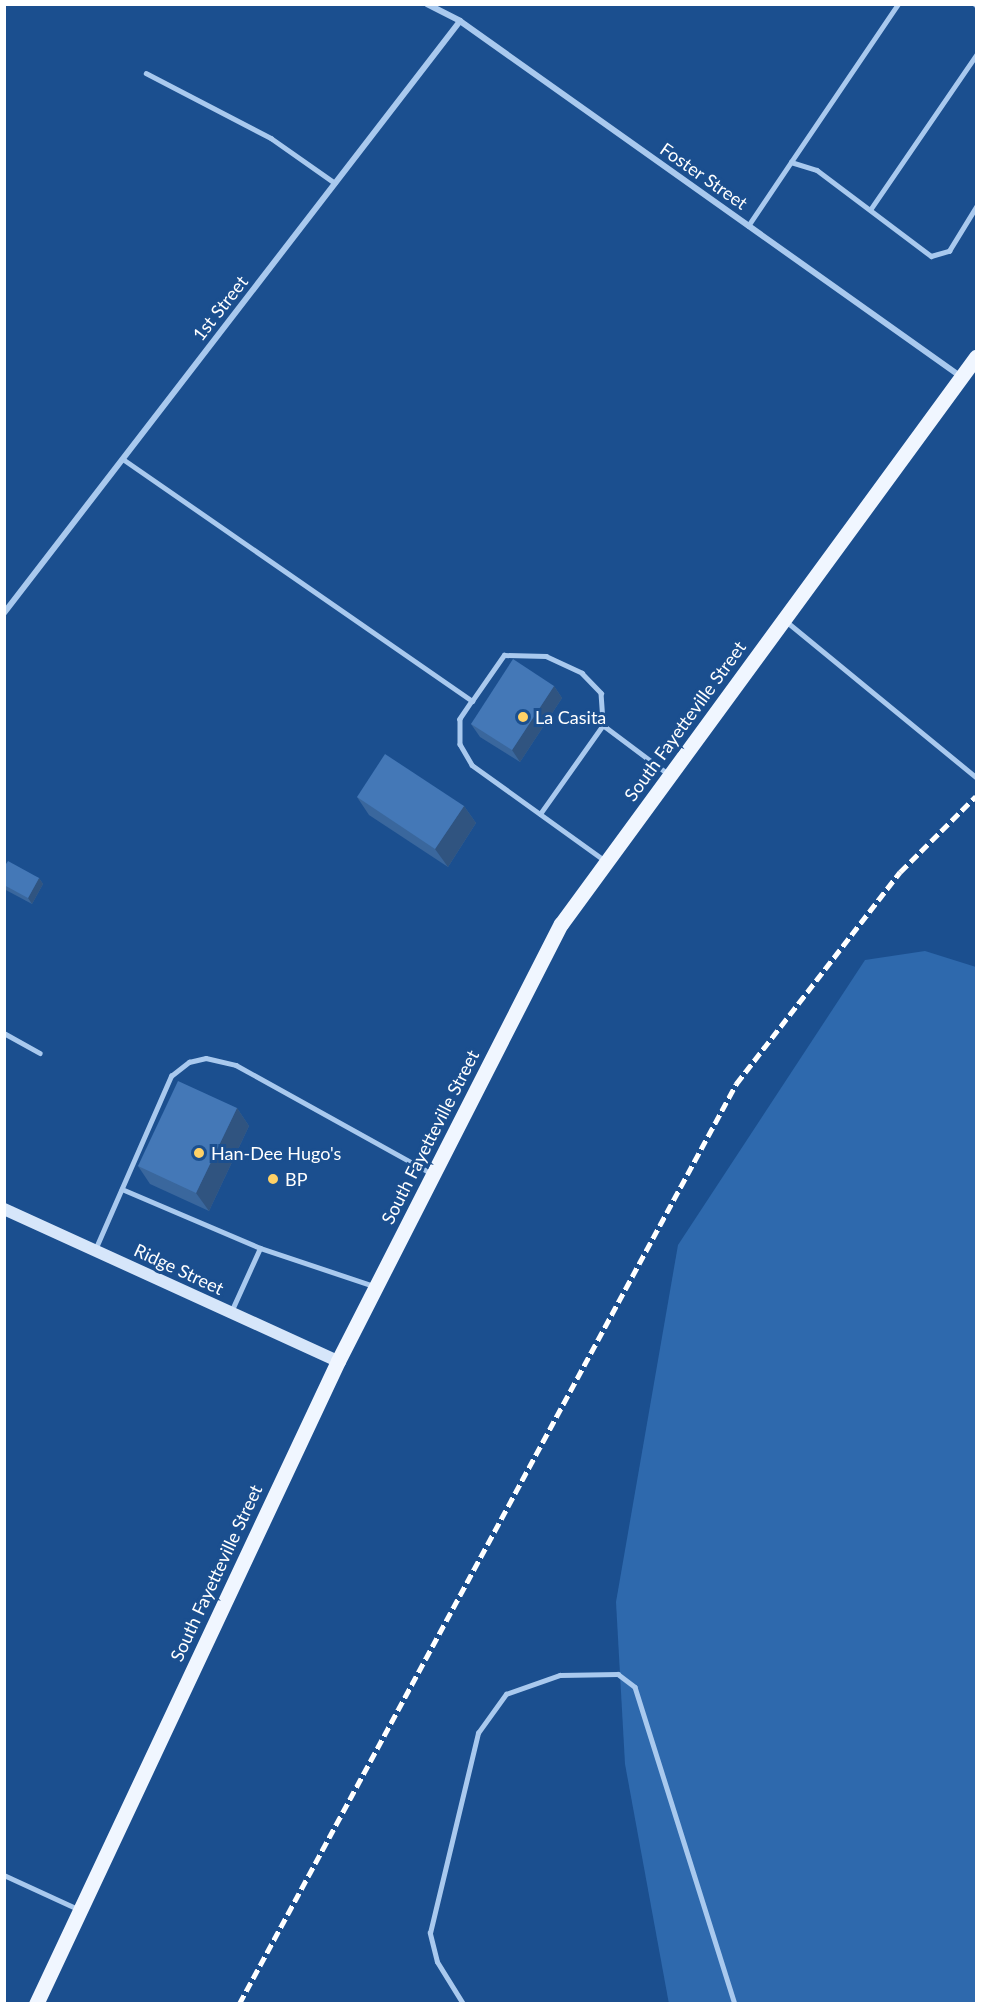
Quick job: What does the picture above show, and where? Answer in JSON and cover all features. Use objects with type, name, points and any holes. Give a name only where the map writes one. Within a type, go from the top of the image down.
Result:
[{"type":"main road","name":"South Fayetteville Street","points":[[36,2004],[338,1361],[561,924],[976,357]]},
{"type":"street","name":"Foster Street","points":[[427,4],[460,21],[961,377]]},
{"type":"street","name":"1st Street","points":[[4,613],[460,21]]},
{"type":"street","name":"Ridge Street","points":[[4,1209],[338,1361]]},
{"type":"lane","points":[[748,226],[898,4]]},
{"type":"lane","points":[[870,210],[976,55]]},
{"type":"lane","points":[[146,73],[271,138],[335,183]]},
{"type":"lane","points":[[791,162],[817,170],[931,256],[950,251],[976,207]]},
{"type":"lane","points":[[123,459],[472,701]]},
{"type":"lane","points":[[784,619],[976,777]]},
{"type":"lane","points":[[540,814],[603,725],[601,693],[582,673],[546,656],[504,655],[460,719],[460,744],[472,765],[540,814],[606,861]]},
{"type":"lane","points":[[603,725],[670,775]]},
{"type":"lane","points":[[4,1033],[40,1053]]},
{"type":"lane","points":[[95,1250],[171,1076],[189,1062],[206,1058],[236,1065],[433,1174]]},
{"type":"lane","points":[[122,1189],[260,1248],[376,1286]]},
{"type":"lane","points":[[231,1312],[260,1248]]},
{"type":"lane","points":[[463,2004],[437,1962],[430,1933],[478,1733],[506,1694],[560,1675],[618,1674],[635,1687],[735,2004]]},
{"type":"lane","points":[[4,1875],[80,1910]]},
{"type":"shaded area","points":[[925,951],[976,967],[976,2003],[669,2004],[625,1764],[616,1602],[678,1245],[865,960]]},
{"type":"building","points":[[513,659],[554,686],[512,750],[471,724]]},
{"type":"building","points":[[385,754],[464,806],[435,849],[357,797]]},
{"type":"building","points":[[8,861],[39,878],[28,898],[4,885],[4,867]]},
{"type":"building","points":[[178,1081],[237,1108],[196,1193],[138,1166]]},
{"type":"railway","points":[[239,2004],[736,1084],[900,872],[976,796]]},
{"type":"place","name":"La Casita","points":[[523,717]]},
{"type":"place","name":"Han-Dee Hugo's","points":[[199,1153]]},
{"type":"place","name":"BP","points":[[273,1179]]}]
